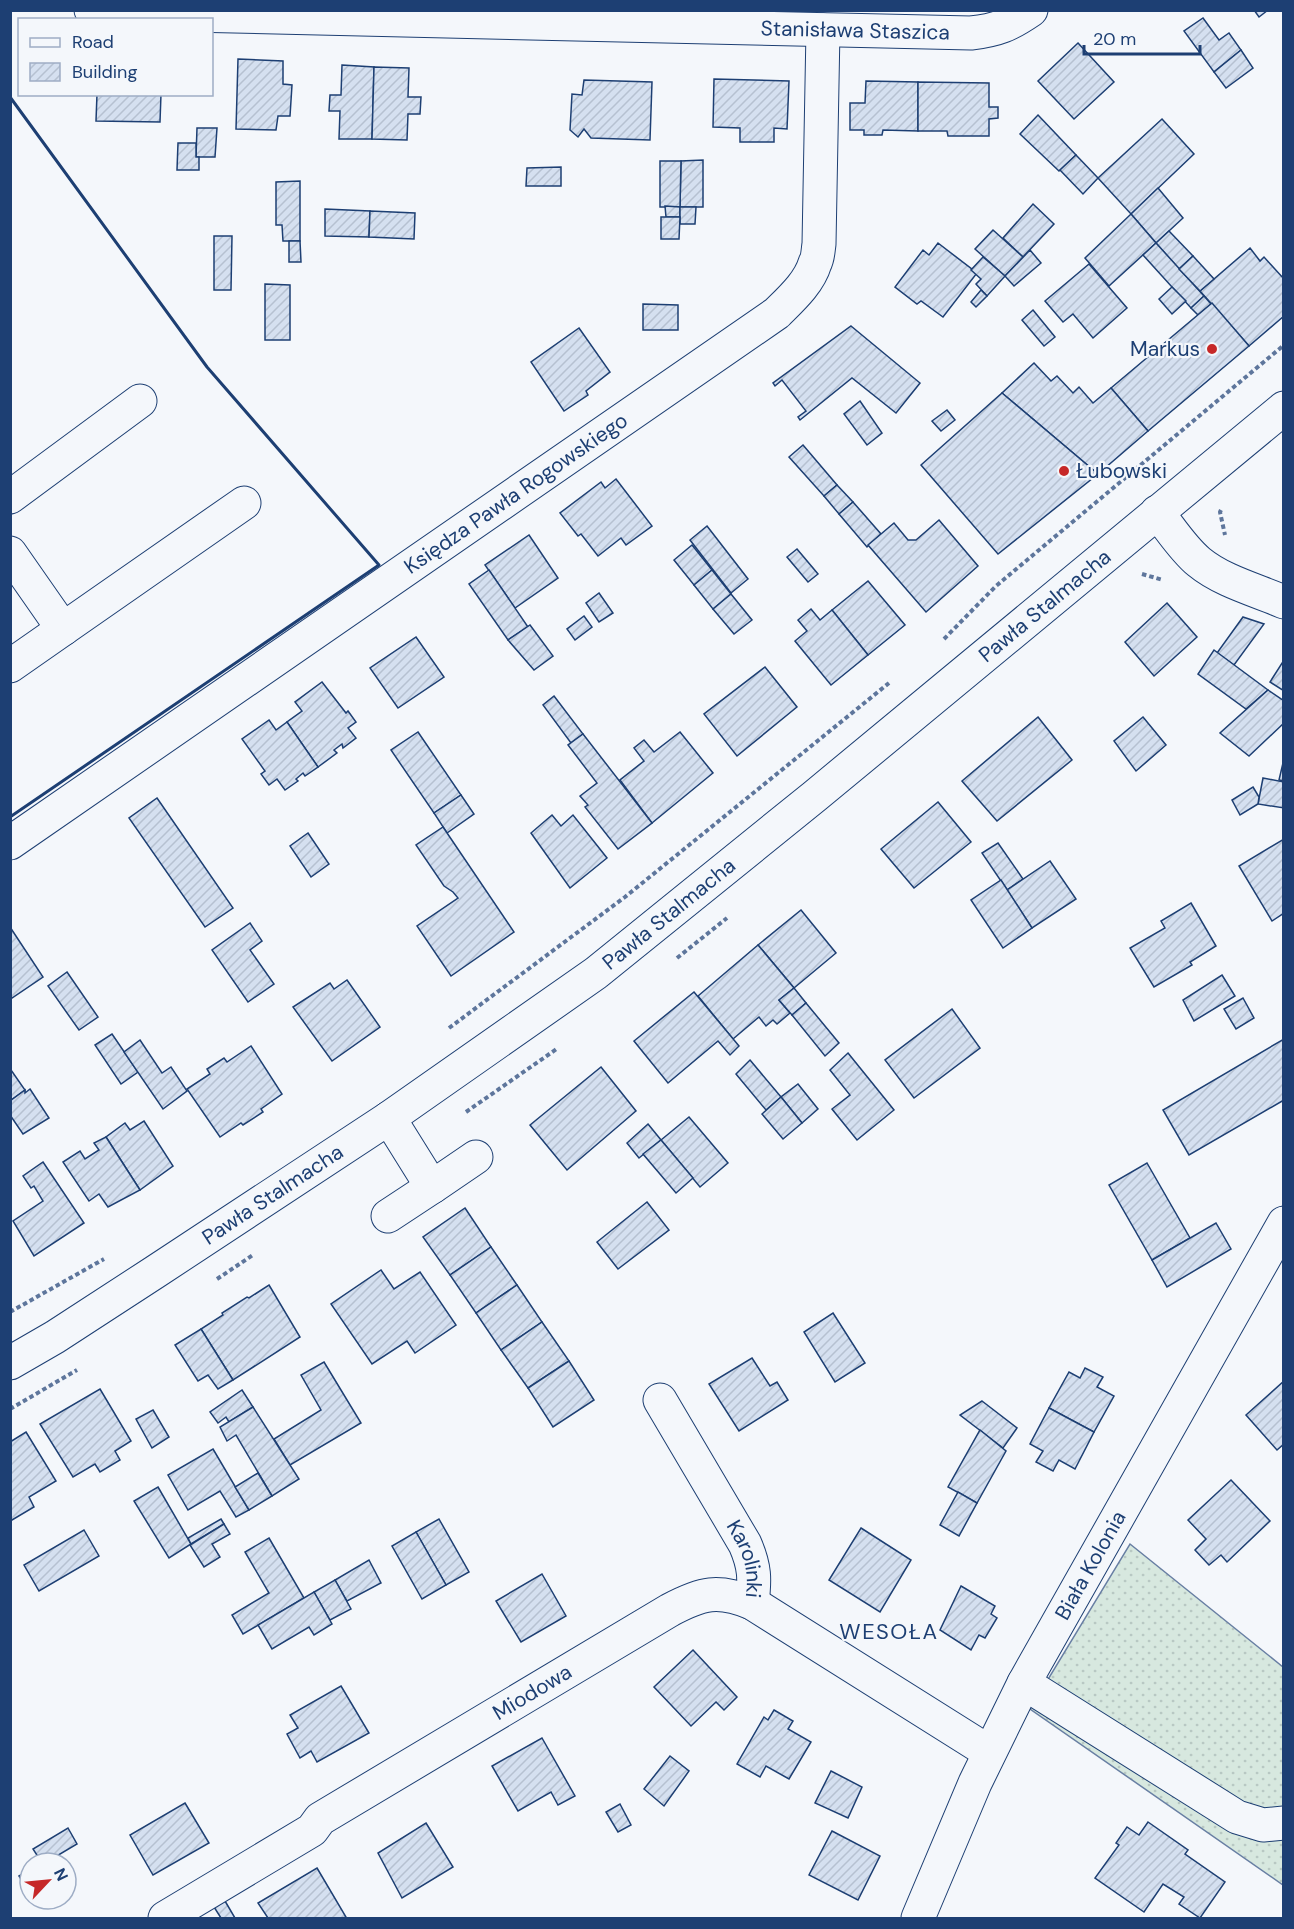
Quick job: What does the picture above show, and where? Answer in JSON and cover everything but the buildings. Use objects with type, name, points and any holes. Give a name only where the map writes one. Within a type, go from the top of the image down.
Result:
[{"type":"street","name":"Stanisława Staszica","points":[[95,12],[971,33],[1006,26],[1031,10]]},
{"type":"street","name":"Księdza Pawła Rogowskiego","points":[[10,843],[777,313],[792,299],[805,282],[815,263],[819,244],[823,30]]},
{"type":"street","points":[[10,497],[140,401]]},
{"type":"street","name":"Pawła Stalmacha","points":[[10,1363],[55,1337],[389,1118],[596,973],[815,796],[1284,408]]},
{"type":"street","points":[[10,666],[244,503]]},
{"type":"street","points":[[1157,512],[1196,560],[1205,567],[1284,602]]},
{"type":"street","points":[[10,553],[63,629]]},
{"type":"street","points":[[389,1118],[432,1187]]},
{"type":"street","points":[[388,1216],[476,1157]]},
{"type":"street","name":"Biała Kolonia","points":[[918,1918],[989,1752],[1024,1683],[1284,1223]]},
{"type":"street","name":"Karolinki","points":[[660,1400],[745,1544],[755,1578],[752,1603],[989,1752]]},
{"type":"street","name":"Miodowa","points":[[165,1918],[312,1830],[320,1819],[687,1601],[720,1593],[736,1596],[752,1603]]},
{"type":"street","points":[[1024,1683],[1237,1817],[1263,1825],[1284,1823]]},
{"type":"path","points":[[940,642],[996,586],[1284,345]]},
{"type":"path","points":[[1225,535],[1220,512],[1227,505]]},
{"type":"path","points":[[442,1033],[625,897],[896,678]]},
{"type":"path","points":[[10,1312],[106,1257]]},
{"type":"shaded area","points":[[1130,1544],[1283,1667],[1283,1885],[1030,1709]]},
{"type":"wall","points":[[10,97],[207,367],[379,565],[10,817]]},
{"type":"place","name":"Markus","points":[[1212,349]]},
{"type":"place","name":"Łubowski","points":[[1064,471]]},
{"type":"district","name":"WESOŁA","points":[[889,1631]]}]
